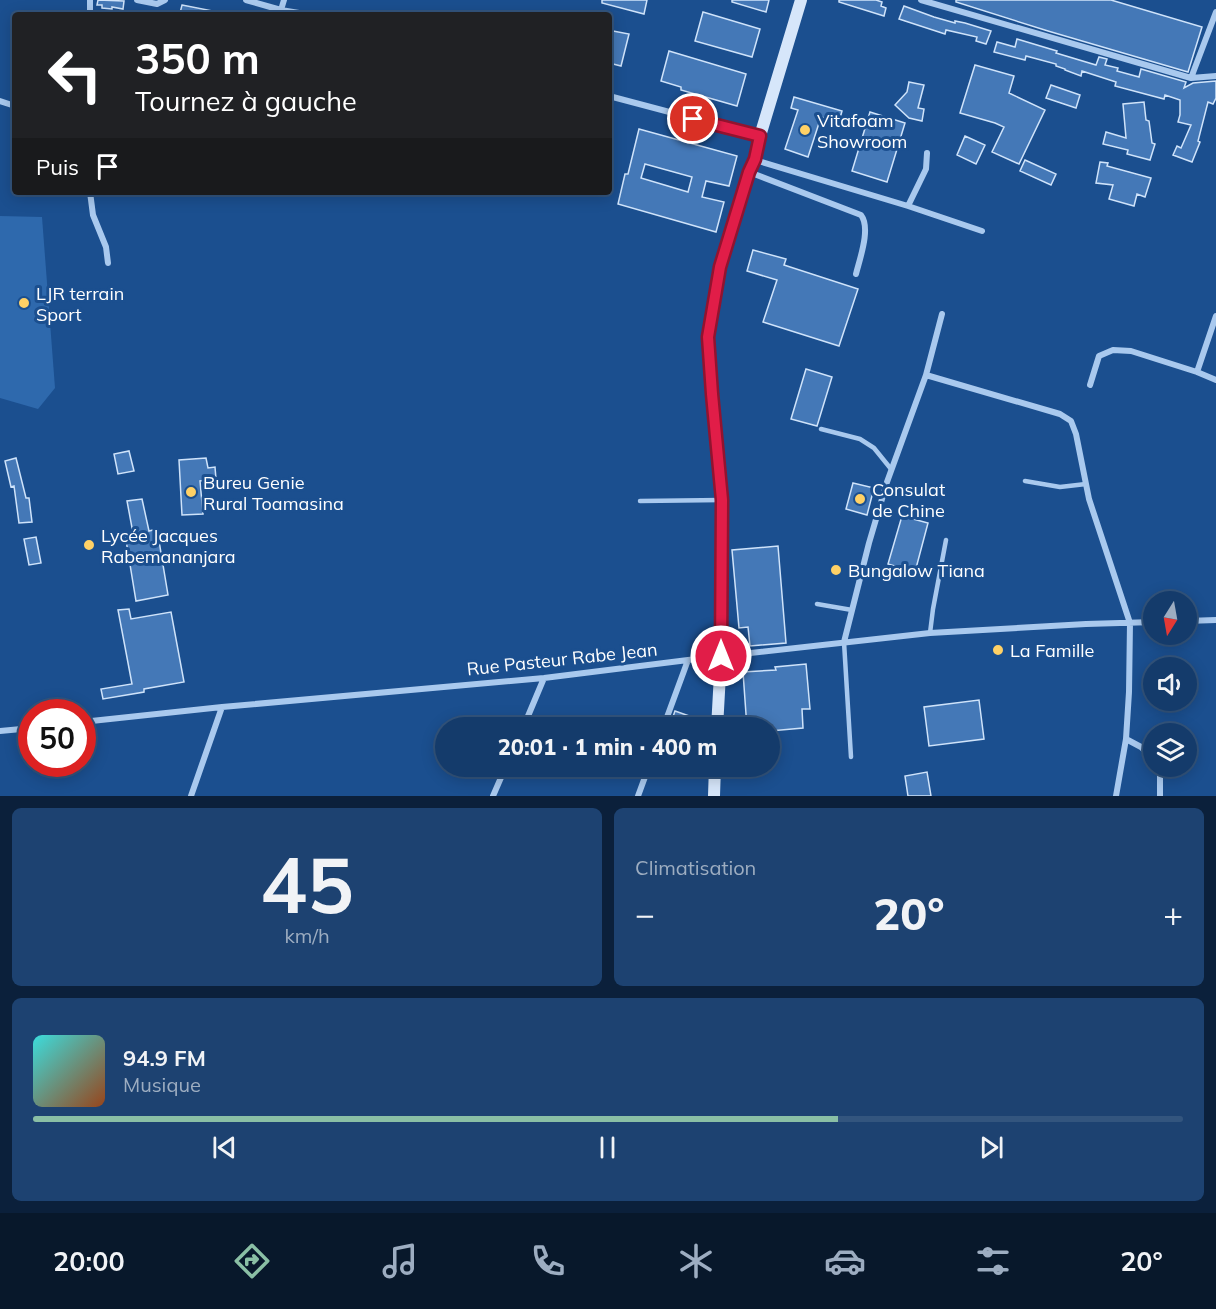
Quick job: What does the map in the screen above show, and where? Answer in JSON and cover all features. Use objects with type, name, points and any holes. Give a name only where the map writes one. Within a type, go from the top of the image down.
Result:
[{"type":"main road","points":[[718,717],[721,656],[722,500],[708,337],[720,267],[755,159],[801,0]]},
{"type":"main road","points":[[714,796],[715,777]]},
{"type":"street","points":[[137,0],[157,4],[165,0]]},
{"type":"street","points":[[246,0],[293,12]]},
{"type":"street","points":[[281,10],[284,0]]},
{"type":"street","points":[[921,0],[1191,78],[1216,76]]},
{"type":"street","points":[[1191,78],[1216,12]]},
{"type":"street","points":[[612,97],[760,136]]},
{"type":"street","points":[[908,206],[926,169],[927,153]]},
{"type":"street","points":[[755,159],[982,231]]},
{"type":"street","points":[[749,172],[861,215],[864,220],[865,233],[856,274]]},
{"type":"street","points":[[90,195],[93,215],[106,247],[108,263]]},
{"type":"street","points":[[844,642],[869,543],[891,469],[926,375],[942,314]]},
{"type":"street","points":[[1197,372],[1216,316]]},
{"type":"street","points":[[1090,385],[1100,356],[1113,350],[1131,351],[1216,380]]},
{"type":"street","points":[[926,375],[1060,414],[1071,421],[1076,434],[1089,499],[1130,623],[1126,738],[1116,796]]},
{"type":"street","points":[[1197,621],[1216,620]]},
{"type":"street","name":"Rue Pasteur Rabe Jean","points":[[96,720],[544,678],[930,633],[1143,622]]},
{"type":"street","points":[[667,717],[688,660]]},
{"type":"street","points":[[528,717],[544,678]]},
{"type":"street","points":[[191,796],[222,707]]},
{"type":"street","points":[[0,731],[18,729]]},
{"type":"street","points":[[1126,738],[1143,749]]},
{"type":"street","points":[[493,796],[501,777]]},
{"type":"street","points":[[638,796],[645,777]]},
{"type":"street","points":[[1160,777],[1160,796]]},
{"type":"lane","points":[[821,429],[860,439],[874,448],[891,469]]},
{"type":"lane","points":[[1025,481],[1060,487],[1086,484]]},
{"type":"lane","points":[[640,501],[722,500]]},
{"type":"lane","points":[[930,633],[946,540]]},
{"type":"lane","points":[[817,604],[852,610]]},
{"type":"lane","points":[[844,642],[851,756]]},
{"type":"shaded area","name":"LJR terrain Sport","points":[[0,216],[42,217],[55,388],[38,409],[0,398]]},
{"type":"building","points":[[98,0],[124,1],[123,9],[102,8],[102,5],[97,5]]},
{"type":"building","points":[[602,0],[647,0],[644,14],[602,3]]},
{"type":"building","points":[[732,0],[769,0],[766,12],[732,2]]},
{"type":"building","points":[[839,0],[882,2],[881,6],[886,8],[884,16],[839,2]]},
{"type":"building","points":[[956,0],[1111,0],[1202,27],[1188,72],[1048,31],[956,2]]},
{"type":"building","points":[[182,5],[213,11],[213,12],[180,12]]},
{"type":"building","points":[[904,6],[934,17],[991,31],[986,44],[976,41],[977,37],[946,30],[945,34],[899,19]]},
{"type":"building","points":[[703,12],[760,29],[752,57],[695,41]]},
{"type":"building","points":[[613,31],[629,34],[621,66],[612,64]]},
{"type":"building","points":[[1017,39],[1096,65],[1099,57],[1107,59],[1105,65],[1139,77],[1141,69],[1186,82],[1184,88],[1193,83],[1216,81],[1216,98],[1213,104],[1208,102],[1198,141],[1200,142],[1192,162],[1173,155],[1177,146],[1181,148],[1191,125],[1178,122],[1180,100],[1165,95],[1164,99],[1115,86],[1116,82],[1082,71],[1081,76],[1056,66],[1056,64],[1026,56],[1025,60],[994,52],[997,42],[1015,47]]},
{"type":"building","points":[[669,51],[746,74],[737,106],[681,90],[681,87],[661,81]]},
{"type":"building","points":[[975,65],[1014,76],[1009,93],[1045,110],[1019,164],[992,152],[1004,127],[960,113]]},
{"type":"building","points":[[909,82],[924,85],[918,108],[924,109],[922,121],[909,118],[895,105],[907,92]]},
{"type":"building","points":[[1051,85],[1080,95],[1076,108],[1046,98]]},
{"type":"building","points":[[794,97],[842,111],[839,122],[821,117],[808,157],[785,149],[798,110],[791,108]]},
{"type":"building","points":[[1144,102],[1152,143],[1155,144],[1150,160],[1127,154],[1128,150],[1103,144],[1106,132],[1126,138],[1123,104]]},
{"type":"building","points":[[870,112],[905,123],[887,182],[852,171]]},
{"type":"building","points":[[639,129],[737,156],[729,186],[706,181],[702,197],[724,202],[716,232],[618,204],[625,174],[628,174]],"holes":[[[645,164],[692,177],[688,192],[641,178]]]},
{"type":"building","points":[[965,136],[985,145],[976,164],[957,155]]},
{"type":"building","points":[[1025,160],[1056,174],[1051,185],[1020,171]]},
{"type":"building","points":[[1100,162],[1151,178],[1145,197],[1137,194],[1134,206],[1109,199],[1113,185],[1096,183]]},
{"type":"building","points":[[753,250],[786,259],[784,265],[858,289],[839,346],[763,322],[777,280],[747,271]]},
{"type":"building","points":[[806,369],[832,377],[817,426],[791,419]]},
{"type":"building","points":[[129,451],[134,471],[118,474],[114,454]]},
{"type":"building","points":[[16,458],[26,498],[29,498],[32,522],[19,523],[14,486],[11,487],[5,461]]},
{"type":"building","name":"Bureu Genie Rural Toamasina","points":[[206,458],[208,468],[215,467],[216,479],[200,481],[203,514],[182,515],[179,460]]},
{"type":"building","name":"Consulat de Chine","points":[[853,483],[874,488],[867,515],[846,509]]},
{"type":"building","points":[[142,499],[149,531],[157,529],[168,595],[136,601],[125,534],[133,533],[127,501]]},
{"type":"building","points":[[902,516],[928,523],[915,572],[888,564]]},
{"type":"building","points":[[36,537],[41,563],[29,565],[24,539]]},
{"type":"building","points":[[778,546],[786,643],[750,646],[748,627],[739,628],[732,550]]},
{"type":"building","points":[[129,609],[131,619],[171,612],[184,682],[103,699],[101,689],[132,684],[118,610]]},
{"type":"building","points":[[806,664],[810,709],[802,709],[803,728],[780,730],[780,717],[746,717],[743,672],[776,670],[775,667]]},
{"type":"building","points":[[979,700],[984,739],[929,746],[924,707]]},
{"type":"building","points":[[675,711],[692,717],[673,717]]},
{"type":"building","points":[[927,772],[931,796],[908,796],[905,776]]},
{"type":"place","name":"Vitafoam Showroom","points":[[805,130]]},
{"type":"place","name":"LJR terrain Sport","points":[[24,303]]},
{"type":"place","name":"Bureu Genie Rural Toamasina","points":[[191,492]]},
{"type":"place","name":"Consulat de Chine","points":[[860,499]]},
{"type":"place","name":"Lycée Jacques Rabemananjara","points":[[89,545]]},
{"type":"place","name":"Bungalow Tiana","points":[[836,570]]},
{"type":"place","name":"La Famille","points":[[998,650]]},
{"type":"route","points":[[693,119],[760,136],[755,159],[720,267],[708,337],[722,500],[721,656]]}]
